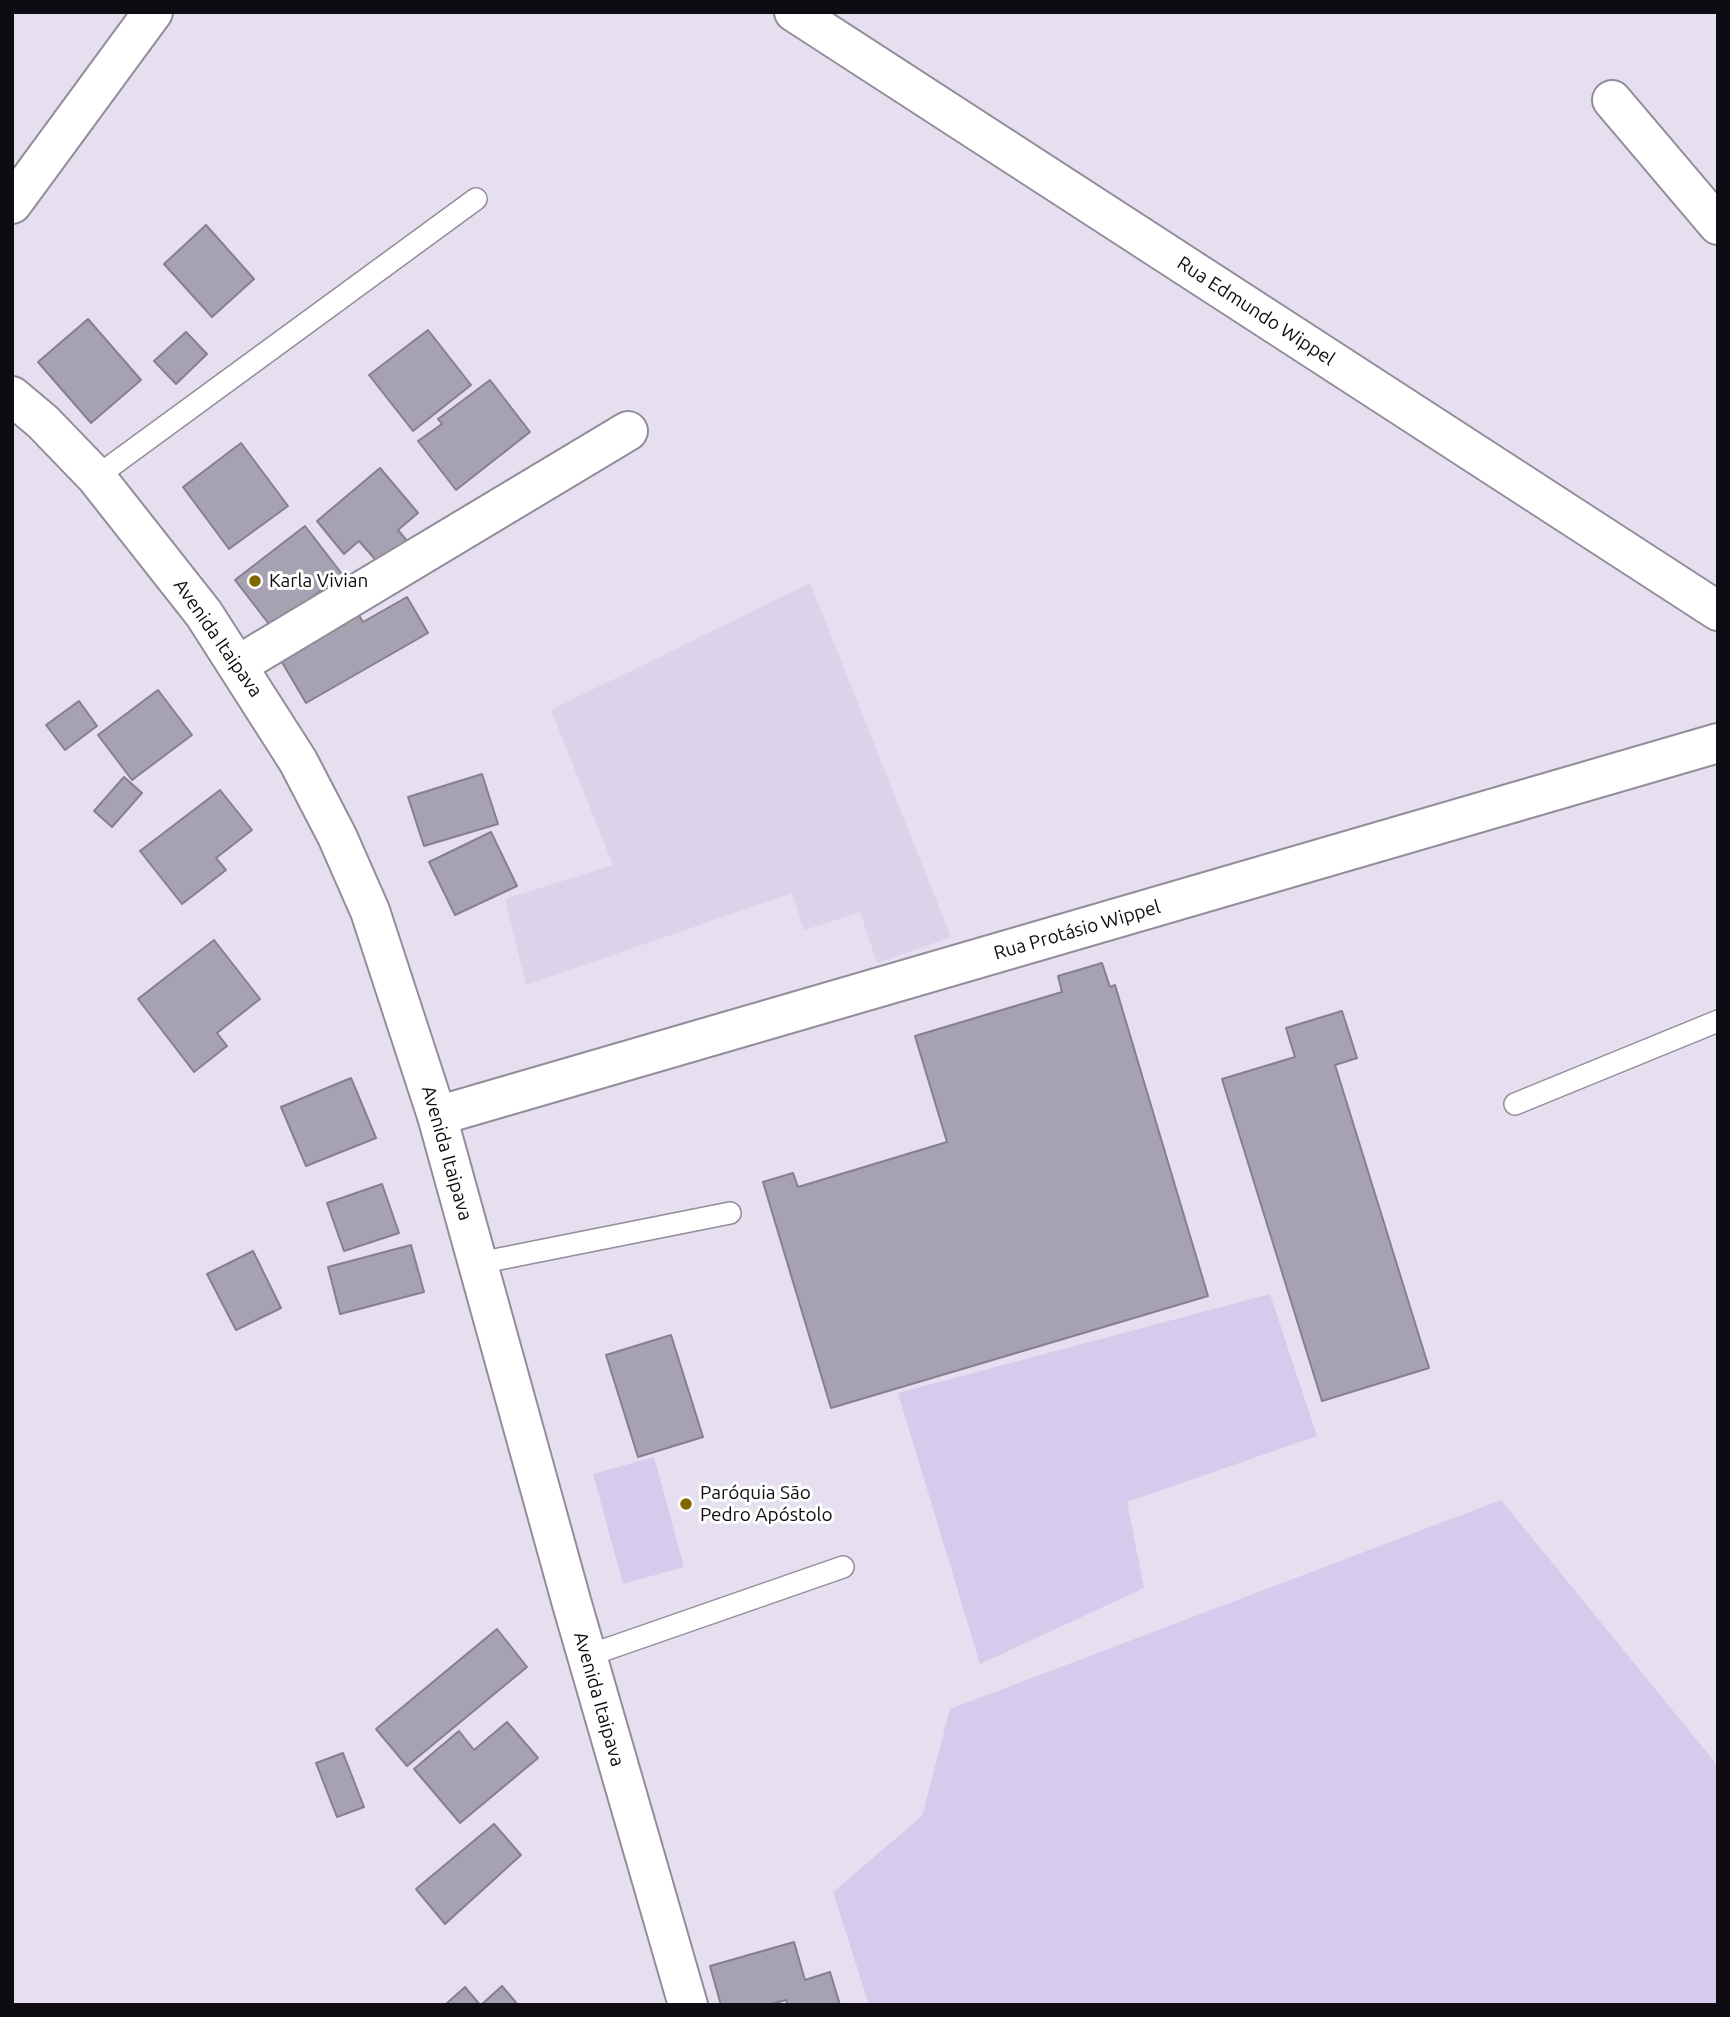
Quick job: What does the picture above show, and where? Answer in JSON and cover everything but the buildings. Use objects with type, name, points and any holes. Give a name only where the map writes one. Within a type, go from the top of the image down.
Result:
[{"type":"street","points":[[12,204],[153,12]]},
{"type":"street","name":"Rua Edmundo Wippel","points":[[794,12],[1718,611]]},
{"type":"street","points":[[1612,100],[1718,225]]},
{"type":"street","name":"Avenida Itaipava","points":[[12,396],[43,422],[96,477],[172,572],[238,665],[298,761],[337,836],[370,911],[437,1116],[587,1656],[688,2005]]},
{"type":"street","points":[[238,665],[628,431]]},
{"type":"street","name":"Rua Protásio Wippel","points":[[437,1116],[1718,743]]},
{"type":"lane","points":[[96,477],[476,199]]},
{"type":"lane","points":[[1515,1104],[1718,1021]]},
{"type":"lane","points":[[479,1263],[730,1213]]},
{"type":"lane","points":[[587,1656],[843,1567]]},
{"type":"shaded area","points":[[810,583],[951,937],[877,963],[860,912],[804,930],[792,893],[526,985],[505,899],[613,865],[551,710]]},
{"type":"shaded area","points":[[1270,1294],[1317,1436],[1127,1502],[1144,1588],[980,1664],[898,1393]]},
{"type":"shaded area","points":[[654,1457],[684,1567],[623,1584],[593,1474]]},
{"type":"shaded area","points":[[1501,1500],[1718,1766],[1718,2005],[869,2005],[833,1892],[922,1816],[950,1709]]},
{"type":"place","name":"Karla Vivian","points":[[255,581]]},
{"type":"place","name":"Paróquia São Pedro Apóstolo","points":[[686,1504]]}]
